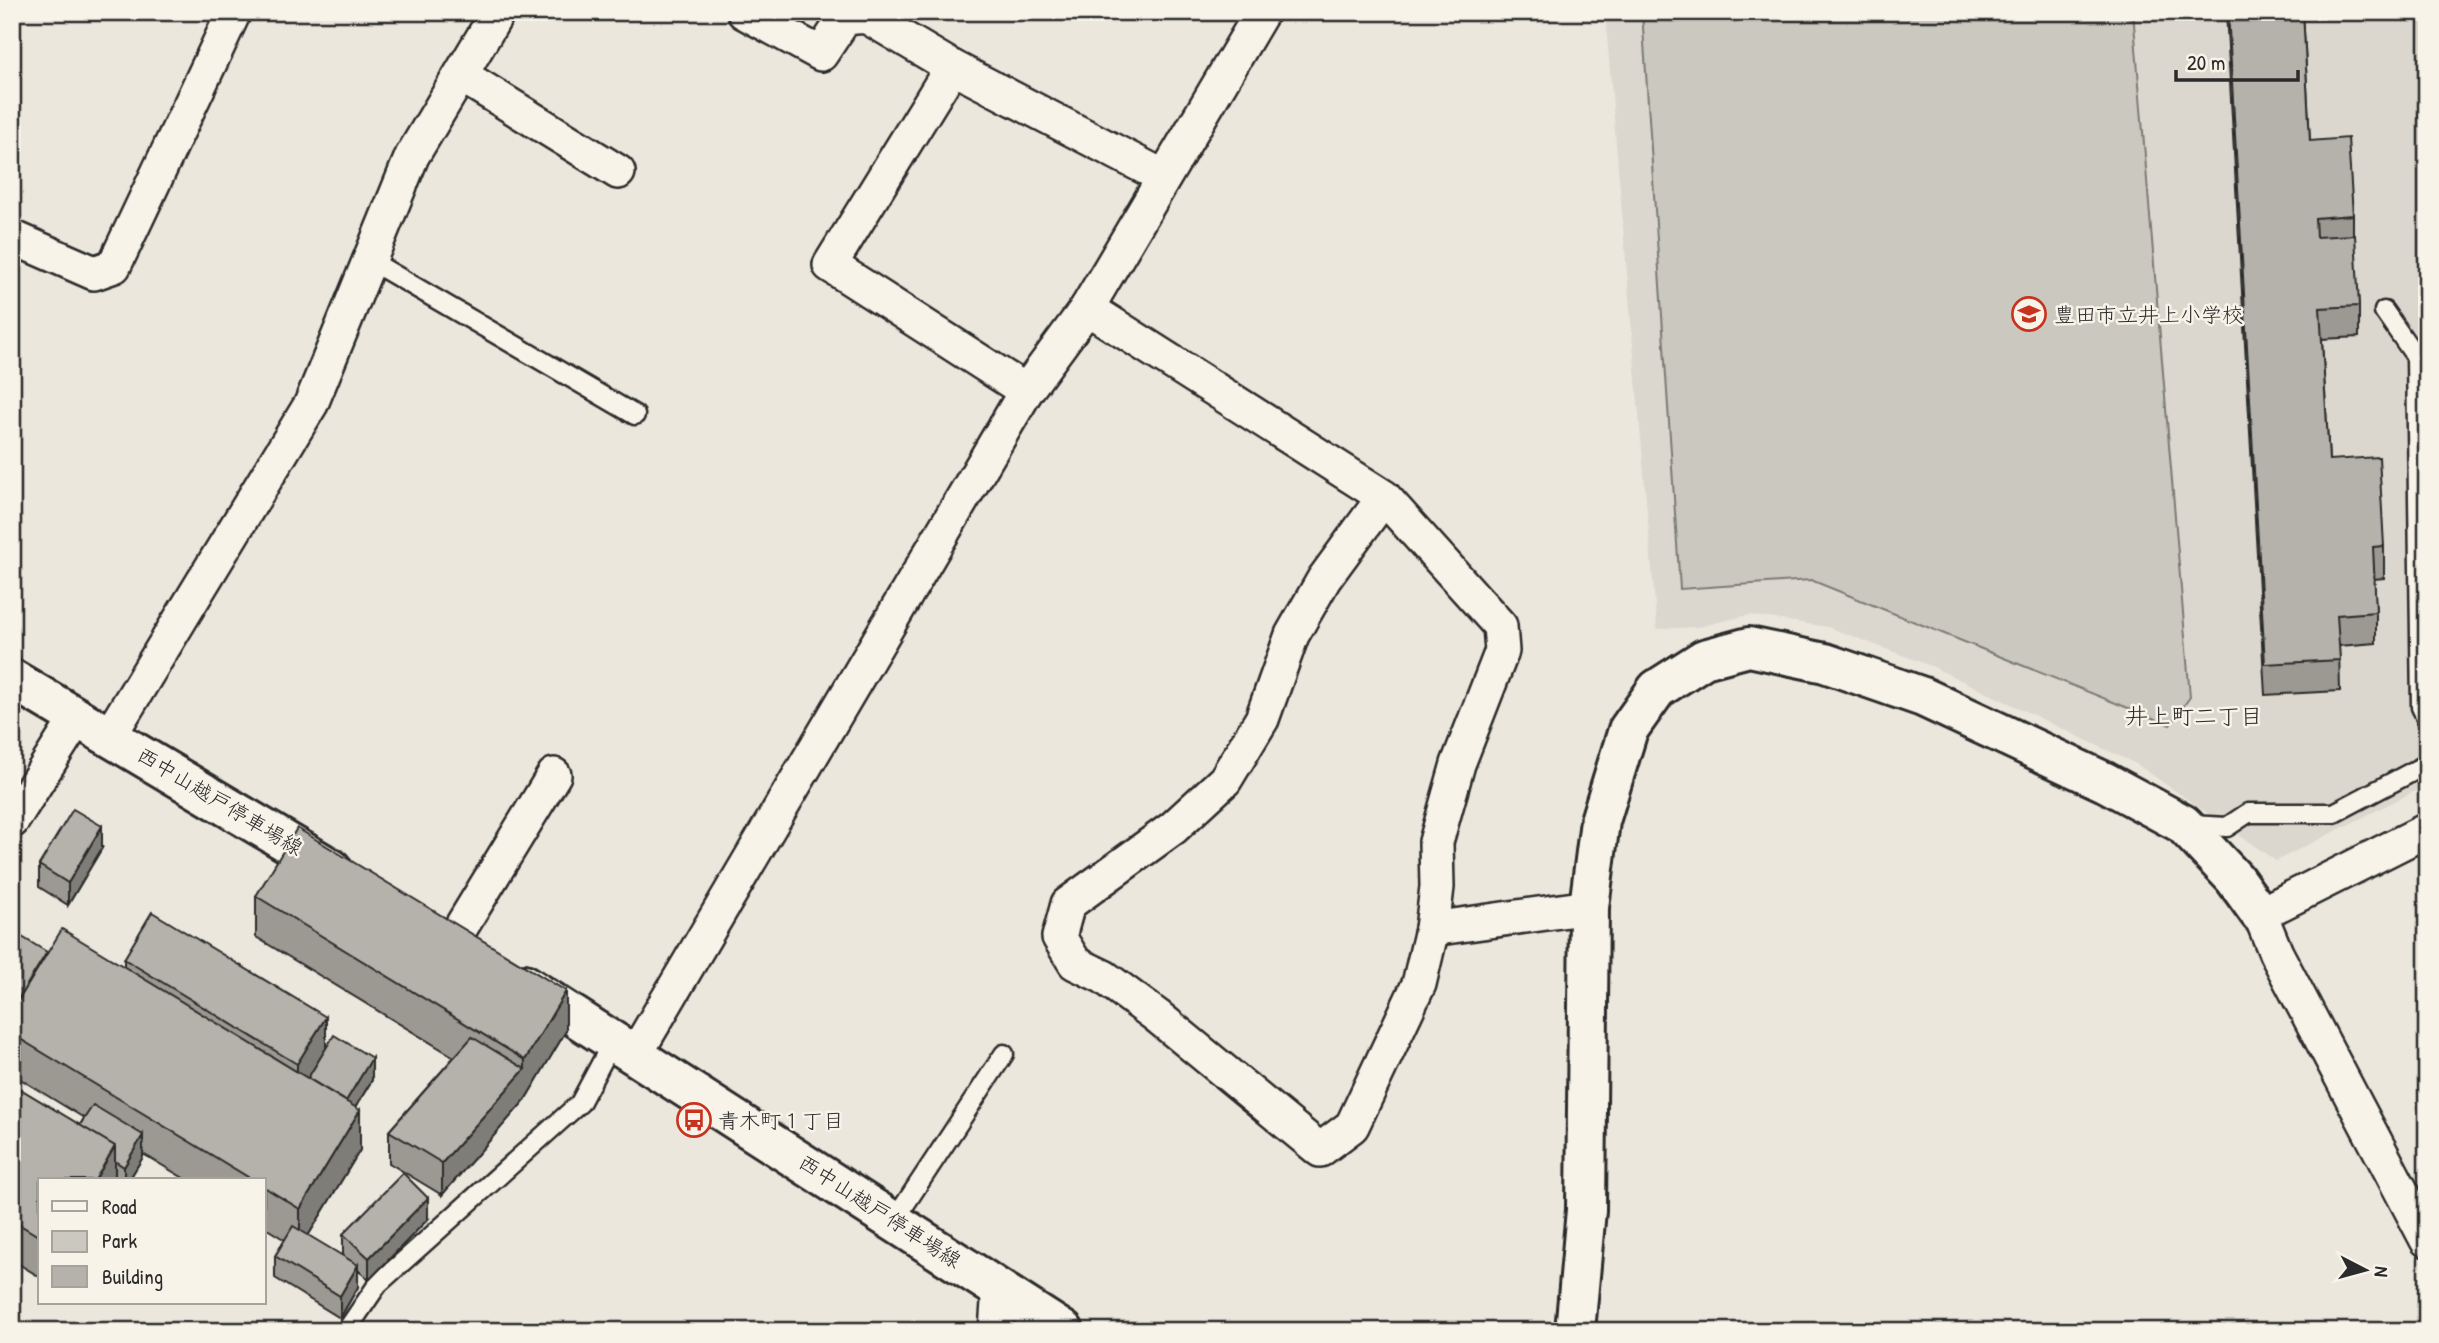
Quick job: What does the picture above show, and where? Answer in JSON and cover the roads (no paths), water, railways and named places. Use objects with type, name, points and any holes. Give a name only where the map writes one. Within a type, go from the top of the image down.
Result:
[{"type":"street","points":[[12,237],[94,273],[114,266],[234,12]]},
{"type":"street","points":[[12,821],[94,726],[311,404],[412,156],[498,12]]},
{"type":"street","points":[[744,12],[821,54],[845,18],[866,16],[952,66],[1164,177]]},
{"type":"street","points":[[624,1049],[1026,391],[1087,308],[1262,12]]},
{"type":"street","points":[[952,66],[831,265],[1026,391]]},
{"type":"street","points":[[461,75],[618,172]]},
{"type":"street","points":[[1087,308],[1384,498],[1500,626],[1503,651],[1458,764],[1436,842],[1437,887],[1432,929],[1419,984],[1352,1126],[1320,1150],[1157,1016],[1104,978],[1075,962],[1059,937],[1068,904],[1173,828],[1225,780],[1262,719],[1292,635],[1324,579],[1384,498]]},
{"type":"street","points":[[1575,1331],[1586,1210],[1589,907],[1600,821],[1628,730],[1657,689],[1704,659],[1749,647],[1825,663],[1923,697],[2105,782],[2183,824],[2234,878],[2260,914],[2276,953],[2427,1240]]},
{"type":"street","name":"西中山越戸停車場線","points":[[12,679],[358,885]]},
{"type":"street","points":[[477,956],[554,775]]},
{"type":"street","points":[[2260,914],[2427,830]]},
{"type":"street","points":[[1432,929],[1589,907]]},
{"type":"street","name":"西中山越戸停車場線","points":[[417,920],[1065,1331]]},
{"type":"street","points":[[996,1331],[999,1288]]},
{"type":"lane","points":[[369,260],[635,415]]},
{"type":"lane","points":[[2384,311],[2416,357],[2421,707],[2427,719]]},
{"type":"lane","points":[[2183,824],[2227,827],[2248,813],[2334,813],[2427,764]]},
{"type":"lane","points":[[346,1331],[378,1284],[580,1103],[624,1049]]},
{"type":"lane","points":[[894,1221],[1004,1054]]},
{"type":"place","name":"豊田市立井上小学校","points":[[2029,314]]},
{"type":"place","name":"青木町１丁目","points":[[694,1120]]},
{"type":"district","name":"井上町二丁目","points":[[2194,715]]}]
